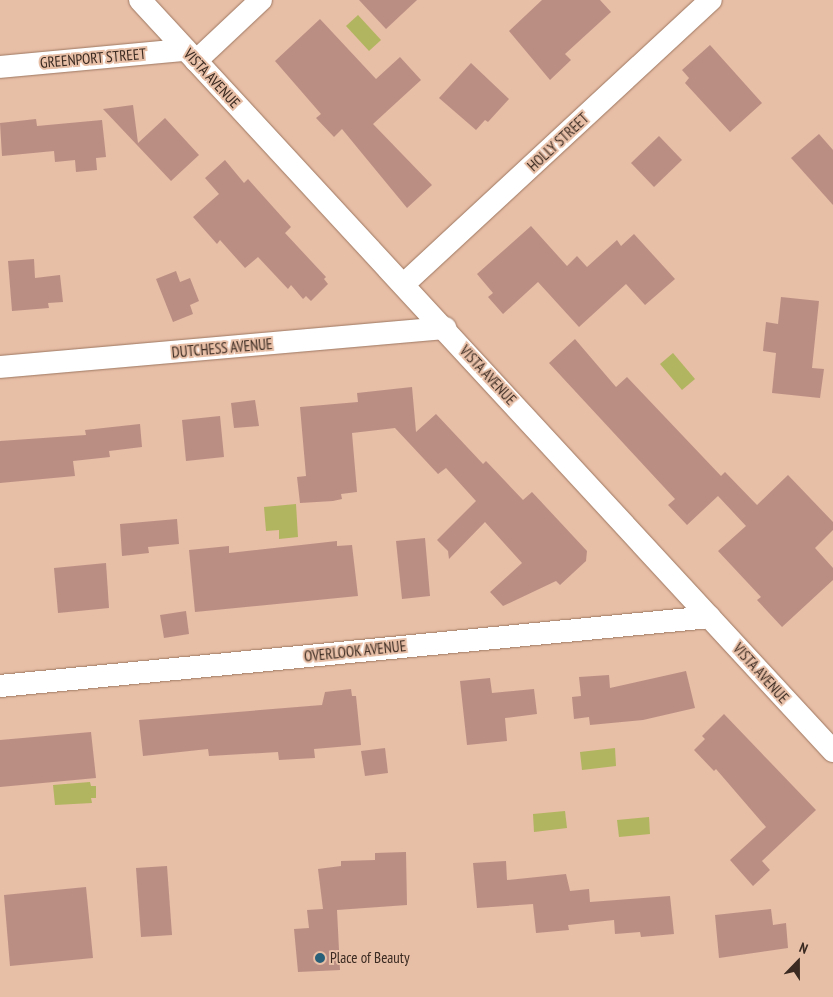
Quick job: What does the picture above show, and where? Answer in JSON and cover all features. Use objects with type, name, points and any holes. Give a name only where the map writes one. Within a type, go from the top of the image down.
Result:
[{"type":"street","name":"VISTA AVENUE","points":[[140,0],[445,328],[833,751]]},
{"type":"street","points":[[190,55],[261,0]]},
{"type":"street","name":"HOLLY STREET","points":[[404,284],[711,0]]},
{"type":"street","name":"GREENPORT STREET","points":[[0,67],[190,55]]},
{"type":"street","name":"DUTCHESS AVENUE","points":[[0,367],[445,328]]},
{"type":"street","name":"OVERLOOK AVENUE","points":[[0,686],[710,617]]},
{"type":"shaded area","points":[[358,15],[381,40],[369,51],[346,26]]},
{"type":"shaded area","points":[[673,353],[695,379],[682,390],[660,364]]},
{"type":"shaded area","points":[[296,504],[298,537],[279,539],[279,530],[266,531],[264,507]]},
{"type":"shaded area","points":[[615,748],[616,766],[582,770],[580,752]]},
{"type":"shaded area","points":[[90,782],[91,786],[96,786],[96,798],[91,798],[92,803],[55,805],[53,785]]},
{"type":"shaded area","points":[[565,811],[567,828],[534,832],[533,814]]},
{"type":"shaded area","points":[[649,817],[650,834],[619,837],[617,820]]},
{"type":"building","points":[[359,0],[417,0],[386,29]]},
{"type":"building","points":[[542,0],[600,0],[611,12],[565,54],[571,60],[550,80],[509,31]]},
{"type":"building","points":[[320,19],[376,79],[400,57],[421,80],[373,124],[432,185],[407,208],[342,129],[334,137],[316,118],[321,114],[275,61]]},
{"type":"building","points":[[710,45],[762,103],[730,132],[685,83],[689,78],[682,70]]},
{"type":"building","points":[[471,63],[509,99],[488,122],[485,120],[476,130],[439,98]]},
{"type":"building","points":[[133,105],[138,143],[165,118],[199,155],[171,181],[103,109]]},
{"type":"building","points":[[36,119],[37,126],[102,120],[106,157],[96,158],[97,170],[76,172],[75,160],[55,162],[54,151],[2,156],[0,123]]},
{"type":"building","points":[[819,134],[833,150],[833,205],[791,158]]},
{"type":"building","points":[[659,136],[682,160],[654,187],[631,163]]},
{"type":"building","points":[[225,160],[244,183],[248,179],[291,227],[285,233],[326,277],[324,279],[328,284],[311,301],[306,296],[303,299],[291,285],[288,289],[258,257],[245,268],[220,240],[217,244],[193,217],[219,194],[205,178]]},
{"type":"building","points":[[531,226],[567,266],[577,256],[587,267],[617,240],[621,246],[634,234],[675,279],[645,305],[626,284],[579,327],[538,282],[503,314],[488,297],[493,293],[477,274]]},
{"type":"building","points":[[34,259],[35,278],[60,275],[63,302],[48,303],[49,308],[12,311],[8,261]]},
{"type":"building","points":[[176,271],[180,282],[190,278],[199,301],[190,305],[193,314],[173,322],[156,279]]},
{"type":"building","points":[[781,297],[819,301],[812,368],[824,369],[820,398],[772,393],[776,353],[763,351],[766,322],[778,324]]},
{"type":"building","points":[[575,339],[616,387],[627,377],[721,476],[725,472],[757,505],[788,475],[833,522],[833,530],[815,548],[833,568],[833,580],[782,627],[757,600],[761,597],[718,551],[746,526],[718,496],[687,525],[668,505],[675,499],[549,363]]},
{"type":"building","points":[[412,387],[416,432],[436,414],[483,464],[486,461],[523,500],[532,492],[587,551],[586,561],[560,585],[556,581],[503,606],[490,592],[522,563],[485,522],[449,559],[448,551],[437,540],[476,501],[446,468],[438,474],[395,428],[352,433],[357,492],[341,494],[342,499],[333,501],[300,503],[297,477],[306,476],[300,407],[358,402],[357,393]]},
{"type":"building","points":[[255,400],[259,426],[234,428],[231,403]]},
{"type":"building","points":[[220,416],[224,457],[186,461],[182,420]]},
{"type":"building","points":[[140,424],[142,447],[109,451],[110,457],[73,461],[75,476],[0,483],[0,441],[86,435],[85,430]]},
{"type":"building","points":[[177,519],[179,544],[148,547],[149,553],[122,556],[120,524]]},
{"type":"building","points":[[425,538],[430,596],[402,599],[396,541]]},
{"type":"building","points":[[337,541],[337,546],[352,545],[358,596],[195,612],[189,550],[229,546],[229,553]]},
{"type":"building","points":[[106,563],[109,608],[58,613],[54,568]]},
{"type":"building","points":[[186,611],[189,634],[164,638],[160,615]]},
{"type":"building","points":[[686,671],[695,708],[643,720],[590,725],[589,717],[574,719],[572,697],[581,696],[579,677],[609,675],[610,688]]},
{"type":"building","points":[[490,678],[492,693],[534,689],[537,714],[505,718],[507,741],[467,745],[460,681]]},
{"type":"building","points":[[351,689],[352,696],[356,696],[361,745],[314,749],[315,758],[279,760],[278,752],[209,756],[208,749],[143,756],[139,720],[322,705],[325,692]]},
{"type":"building","points":[[724,714],[816,810],[762,861],[770,870],[753,886],[730,860],[766,827],[716,769],[714,771],[694,750],[705,739],[702,736]]},
{"type":"building","points":[[91,732],[96,778],[0,787],[0,740]]},
{"type":"building","points":[[385,748],[388,773],[365,776],[361,751]]},
{"type":"building","points":[[406,852],[407,905],[337,910],[340,970],[298,972],[294,929],[309,928],[307,910],[323,909],[318,869],[341,866],[341,861],[375,860],[375,853]]},
{"type":"building","points":[[506,861],[507,880],[566,874],[570,891],[589,889],[590,902],[670,896],[674,934],[641,937],[640,932],[615,934],[614,920],[568,925],[569,930],[536,933],[533,904],[477,908],[473,863]]},
{"type":"building","points":[[167,866],[172,935],[141,937],[136,868]]},
{"type":"building","points":[[86,887],[93,958],[10,966],[4,895]]},
{"type":"building","points":[[771,909],[773,925],[786,923],[788,948],[719,958],[715,915]]},
{"type":"place","name":"Place of Beauty","points":[[320,958]]}]
